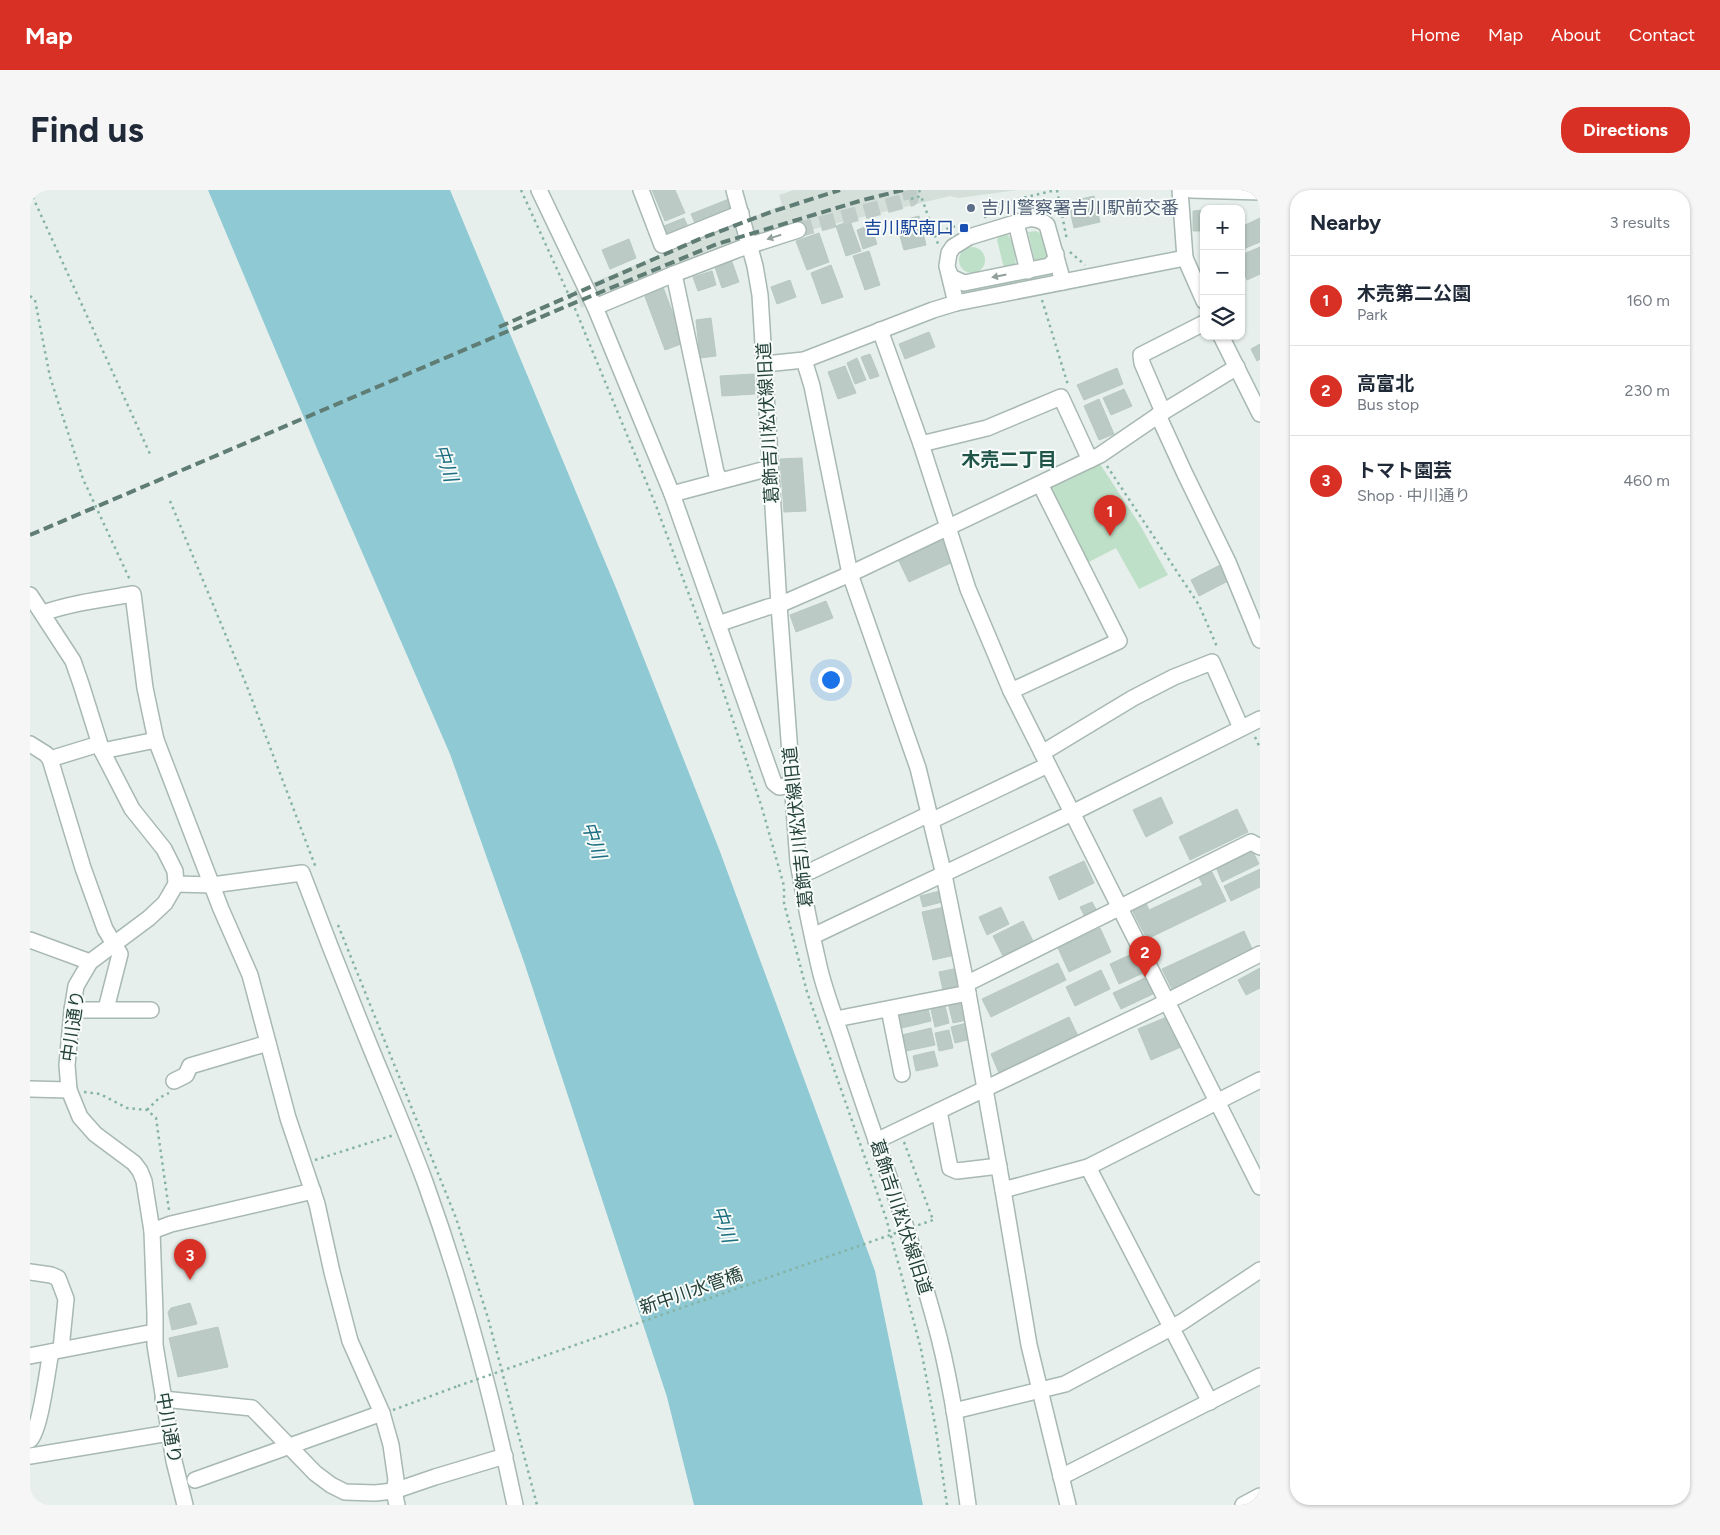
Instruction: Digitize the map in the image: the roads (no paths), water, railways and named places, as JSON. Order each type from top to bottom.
[{"type":"street","points":[[540,190],[594,307],[672,494],[774,783],[779,787],[792,785]]},
{"type":"street","points":[[641,190],[662,245],[741,213]]},
{"type":"street","name":"葛飾吉川松伏線旧道","points":[[734,190],[750,245],[760,295],[778,605],[792,785],[804,900],[819,967],[876,1142],[903,1216],[933,1315],[954,1411],[968,1505]]},
{"type":"street","points":[[1180,190],[1185,258],[1201,295]]},
{"type":"street","points":[[1191,190],[1260,192]]},
{"type":"street","points":[[956,303],[947,260],[949,253],[958,242],[969,237],[1035,218],[1042,220],[1047,226],[1062,253],[1063,282]]},
{"type":"street","points":[[1016,223],[1028,270]]},
{"type":"street","points":[[594,307],[750,245],[798,230]]},
{"type":"street","points":[[948,272],[951,277],[964,282],[1053,264],[1062,253]]},
{"type":"street","points":[[765,364],[804,360],[933,310],[956,303],[1185,258]]},
{"type":"street","points":[[674,274],[716,472],[720,481]]},
{"type":"street","points":[[1200,325],[1141,355],[1142,363],[1184,474],[1228,562],[1260,640]]},
{"type":"street","points":[[880,330],[921,444],[968,589],[1011,691],[1260,1187]]},
{"type":"street","points":[[1223,340],[1260,414]]},
{"type":"street","points":[[804,360],[812,386],[850,574],[918,768],[944,875],[967,988],[1029,1345],[1068,1505]]},
{"type":"street","points":[[718,624],[778,605],[850,574],[1095,457],[1237,367]]},
{"type":"street","points":[[921,444],[987,428],[1061,397],[1095,457]]},
{"type":"street","points":[[672,494],[770,468]]},
{"type":"street","points":[[1011,691],[1119,641],[1040,484]]},
{"type":"street","points":[[43,613],[92,600],[133,594],[145,688],[156,740],[212,885],[250,975],[288,1118],[313,1192],[350,1341],[386,1412],[396,1480],[396,1498]]},
{"type":"street","points":[[30,595],[73,661],[100,748],[132,809],[168,854],[175,871],[176,884],[212,885],[302,873],[424,1180],[478,1347],[516,1505]]},
{"type":"street","points":[[800,872],[811,870],[923,818],[937,818],[1045,759],[1133,698],[1174,676],[1212,662],[1250,724],[1072,813],[813,936]]},
{"type":"street","points":[[50,759],[100,748],[156,740]]},
{"type":"street","points":[[30,744],[46,754],[50,759],[84,868],[106,929],[120,954],[106,1010]]},
{"type":"street","points":[[836,1019],[889,1009],[967,988],[1119,908],[1251,842],[1260,847]]},
{"type":"street","name":"中川通り","points":[[176,884],[165,903],[149,918],[90,962],[76,986],[67,1065],[69,1090],[77,1111],[95,1134],[134,1163],[144,1181],[152,1232],[154,1332],[157,1365],[169,1433],[185,1505]]},
{"type":"street","points":[[30,940],[90,962]]},
{"type":"street","points":[[876,1142],[1166,1002],[1260,954]]},
{"type":"street","points":[[889,1009],[902,1074]]},
{"type":"street","points":[[72,1010],[152,1010]]},
{"type":"street","points":[[174,1081],[186,1075],[190,1066],[268,1043]]},
{"type":"street","points":[[1003,1190],[1088,1167],[1260,1080]]},
{"type":"street","points":[[30,1089],[69,1090]]},
{"type":"street","points":[[939,1111],[950,1168],[957,1171],[999,1166]]},
{"type":"street","points":[[1088,1167],[1210,1402]]},
{"type":"street","points":[[152,1232],[171,1224],[313,1192]]},
{"type":"street","points":[[954,1411],[1065,1384],[1171,1328],[1260,1270]]},
{"type":"street","points":[[30,1272],[58,1278],[66,1299],[56,1350],[34,1436],[30,1440]]},
{"type":"street","points":[[30,1356],[154,1332]]},
{"type":"street","points":[[1061,1477],[1260,1376]]},
{"type":"street","points":[[163,1399],[252,1408],[315,1473],[331,1485],[345,1492],[375,1493],[396,1498],[435,1477],[505,1456]]},
{"type":"street","points":[[195,1480],[386,1412]]},
{"type":"street","points":[[30,1456],[169,1433]]},
{"type":"street","points":[[1243,1505],[1260,1496]]},
{"type":"water","name":"中川","points":[[208,190],[450,190],[616,588],[719,849],[875,1271],[923,1505],[694,1505],[667,1397],[524,962],[450,754],[318,451]]},
{"type":"tunnel","points":[[798,230],[911,199],[909,190]]},
{"type":"railway","points":[[499,327],[702,238],[771,212],[840,190]]},
{"type":"railway","points":[[30,535],[717,244],[863,200],[903,190]]},
{"type":"place","name":"吉川警察署吉川駅前交番","points":[[971,208]]},
{"type":"place","name":"吉川駅南口","points":[[964,228]]},
{"type":"place","name":"木売第二公園","points":[[1110,536]]},
{"type":"place","name":"高富北","points":[[1145,977]]},
{"type":"place","name":"トマト園芸","points":[[190,1280]]},
{"type":"district","name":"木売二丁目","points":[[1009,459]]}]
